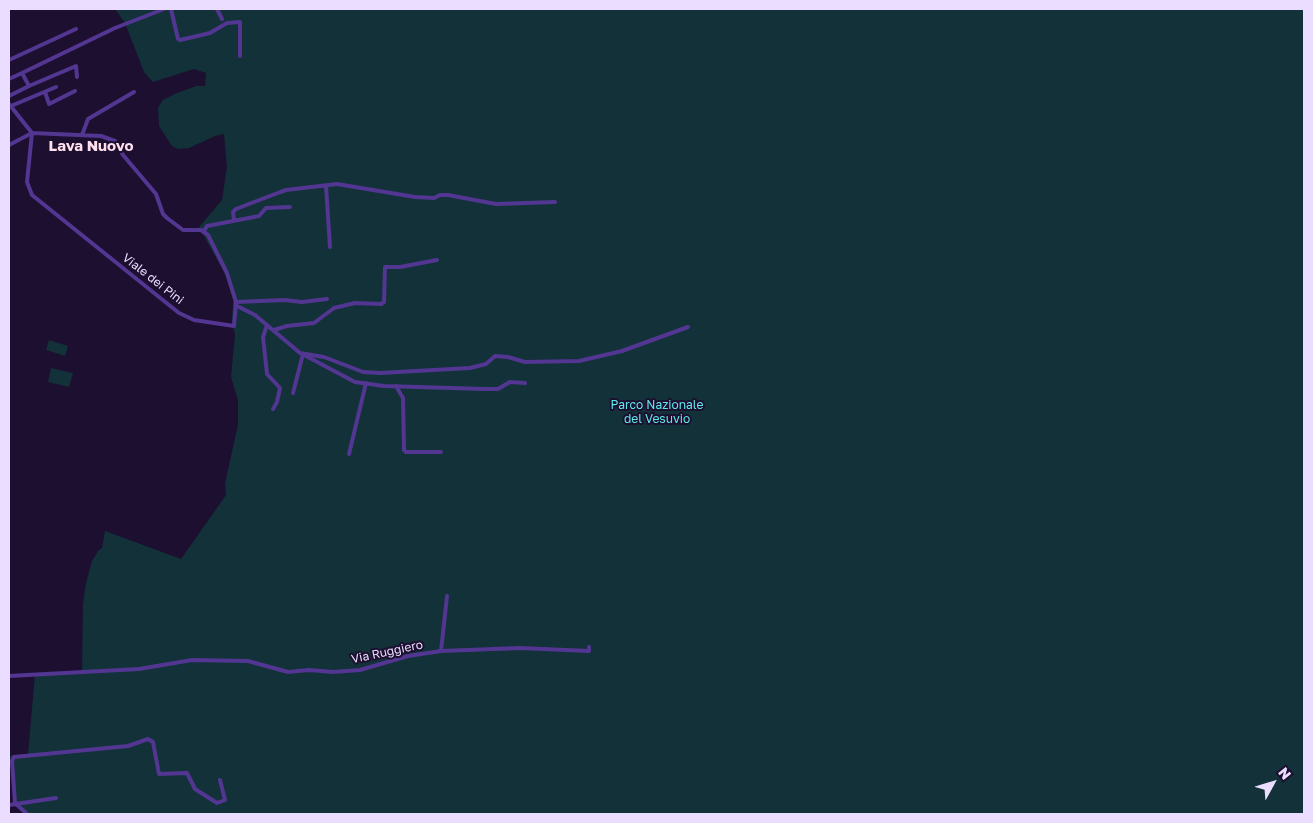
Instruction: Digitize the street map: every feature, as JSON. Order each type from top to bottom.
[{"type":"street","points":[[9,79],[116,28],[164,9]]},
{"type":"street","points":[[171,9],[178,39],[180,40],[210,33],[226,23],[240,22],[240,56]]},
{"type":"street","points":[[217,9],[222,20]]},
{"type":"street","points":[[9,60],[76,29]]},
{"type":"street","points":[[9,96],[76,66],[77,77]]},
{"type":"street","points":[[22,73],[30,86]]},
{"type":"street","points":[[32,133],[10,105],[56,87]]},
{"type":"street","points":[[45,92],[50,104],[75,91]]},
{"type":"street","points":[[82,135],[88,119],[134,92]]},
{"type":"street","points":[[9,145],[32,133],[108,137],[115,141],[123,155],[156,194],[163,214],[186,232],[204,231],[208,235],[227,273],[236,304],[255,315],[303,354],[346,378],[366,383],[396,386],[484,389],[498,388],[514,382],[525,383]]},
{"type":"street","name":"Viale dei Pini","points":[[32,133],[27,182],[32,195],[185,316],[194,320],[234,326],[236,304]]},
{"type":"street","points":[[234,220],[233,211],[245,204],[286,190],[326,186],[356,187],[415,197],[434,198],[440,194],[496,204],[555,202]]},
{"type":"street","points":[[326,186],[330,247]]},
{"type":"street","points":[[204,231],[207,226],[259,216],[266,208],[290,207]]},
{"type":"street","points":[[274,330],[287,326],[314,323],[334,308],[356,303],[381,304],[384,302],[385,267],[400,267],[437,260]]},
{"type":"street","points":[[236,304],[286,300],[302,302],[326,299]]},
{"type":"street","points":[[267,325],[263,337],[267,374],[280,389],[273,410]]},
{"type":"street","points":[[303,354],[324,357],[363,372],[380,373],[470,368],[486,364],[495,356],[508,357],[525,362],[558,363],[579,361],[622,351],[688,327]]},
{"type":"street","points":[[293,393],[303,354]]},
{"type":"street","points":[[349,454],[366,383]]},
{"type":"street","points":[[396,386],[402,398],[404,450],[406,452],[441,452]]},
{"type":"street","points":[[441,651],[447,596]]},
{"type":"street","name":"Via Ruggiero","points":[[9,676],[138,668],[192,660],[248,662],[288,672],[309,670],[338,672],[360,670],[408,656],[441,651],[520,648],[589,651],[589,647]]},
{"type":"street","points":[[27,814],[15,803],[12,762],[14,757],[128,746],[148,739],[153,742],[159,774],[187,773],[195,789],[217,803],[225,800],[220,780]]},
{"type":"street","points":[[9,805],[56,798]]},
{"type":"green space","name":"Parco Nazionale del Vesuvio","points":[[115,9],[1304,9],[1304,814],[25,814],[15,805],[10,756],[28,754],[35,674],[82,671],[83,604],[86,583],[92,561],[102,548],[105,531],[181,559],[226,495],[225,484],[238,424],[238,400],[231,377],[235,334],[232,323],[233,299],[224,272],[199,227],[222,200],[227,167],[224,134],[189,148],[178,149],[172,146],[159,126],[158,108],[163,100],[196,86],[205,86],[206,73],[194,69],[153,82],[144,72],[125,23]]},
{"type":"green space","points":[[49,340],[68,346],[65,356],[46,350]]},
{"type":"green space","points":[[51,368],[73,373],[69,387],[48,382]]},
{"type":"district","name":"Lava Nuovo","points":[[91,146]]}]
